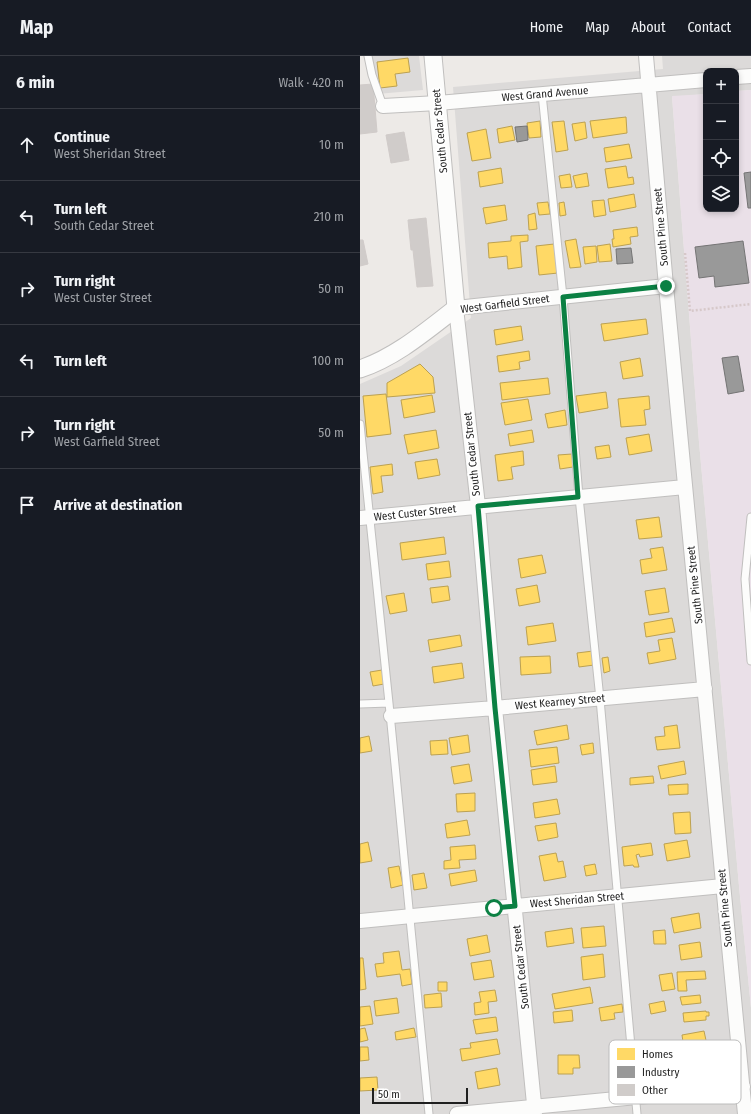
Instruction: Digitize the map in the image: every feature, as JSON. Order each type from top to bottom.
[{"type":"street","name":"South Cedar Street","points":[[433,56],[456,308],[478,506],[495,708],[535,1110]]},
{"type":"street","name":"South Pine Street","points":[[646,56],[666,286],[738,1040]]},
{"type":"street","points":[[739,77],[751,76]]},
{"type":"street","name":"West Grand Avenue","points":[[383,106],[438,104],[703,80]]},
{"type":"street","name":"West Garfield Street","points":[[360,369],[396,352],[456,308],[666,286]]},
{"type":"street","name":"West Custer Street","points":[[365,518],[685,487]]},
{"type":"street","name":"West Kearney Street","points":[[390,710],[495,708],[705,689]]},
{"type":"street","name":"West Sheridan Street","points":[[360,921],[723,886]]},
{"type":"street","name":"South Pine Street","points":[[741,1067],[745,1114]]},
{"type":"street","points":[[457,1114],[535,1110],[609,1100]]},
{"type":"lane","points":[[368,56],[372,74],[383,106]]},
{"type":"lane","points":[[542,94],[563,297],[578,497],[600,699],[630,1040]]},
{"type":"lane","points":[[360,424],[365,518],[390,710],[409,916],[430,1114]]},
{"type":"lane","points":[[751,517],[745,579],[751,661]]},
{"type":"lane","points":[[360,704],[390,710]]},
{"type":"lane","points":[[636,1104],[637,1114]]},
{"type":"path","points":[[685,253],[690,311],[751,304]]},
{"type":"shaded area","points":[[370,56],[419,56],[423,90],[377,94]]},
{"type":"shaded area","points":[[662,56],[751,56],[751,90],[739,91],[739,68],[703,68],[703,94],[672,97],[699,442],[751,1008],[751,1114],[360,1114],[360,384],[401,366],[471,318],[453,87],[663,69]]},
{"type":"shaded area","points":[[751,90],[751,1008],[699,442],[672,96],[703,94],[703,212],[739,212],[739,91]]},
{"type":"building: Homes","points":[[408,58],[410,72],[395,74],[397,86],[380,88],[377,62]]},
{"type":"building: Homes","points":[[626,117],[627,133],[593,138],[590,121]]},
{"type":"building: Homes","points":[[540,121],[541,137],[529,138],[527,123]]},
{"type":"building: Homes","points":[[564,121],[568,150],[556,152],[552,122]]},
{"type":"building: Homes","points":[[585,122],[587,138],[575,141],[572,124]]},
{"type":"building: Homes","points":[[512,126],[515,140],[499,143],[497,129]]},
{"type":"building: Homes","points":[[486,129],[491,158],[472,161],[467,133]]},
{"type":"building: Homes","points":[[629,144],[632,158],[606,162],[604,148]]},
{"type":"building: Homes","points":[[626,166],[628,178],[633,177],[634,184],[608,188],[605,169]]},
{"type":"building: Homes","points":[[501,168],[503,183],[480,187],[478,172]]},
{"type":"building: Homes","points":[[587,173],[589,186],[576,188],[573,176]]},
{"type":"building: Homes","points":[[570,174],[572,187],[561,188],[559,176]]},
{"type":"building: Homes","points":[[634,194],[636,207],[610,212],[608,199]]},
{"type":"building: Homes","points":[[604,200],[606,215],[594,217],[592,201]]},
{"type":"building: Homes","points":[[548,202],[550,214],[539,215],[537,203]]},
{"type":"building: Homes","points":[[564,202],[566,215],[560,216],[559,203]]},
{"type":"building: Homes","points":[[505,205],[507,220],[486,224],[483,208]]},
{"type":"building: Homes","points":[[535,213],[537,229],[529,230],[528,215]]},
{"type":"building: Homes","points":[[637,227],[638,236],[630,237],[631,244],[613,247],[613,230]]},
{"type":"building: Homes","points":[[528,235],[528,241],[520,242],[522,267],[508,269],[507,256],[489,258],[488,243],[511,241],[511,236]]},
{"type":"building: Homes","points":[[576,239],[581,267],[570,268],[565,241]]},
{"type":"building: Homes","points":[[554,244],[558,273],[539,275],[536,246]]},
{"type":"building: Homes","points":[[610,244],[612,261],[599,262],[597,246]]},
{"type":"building: Homes","points":[[596,246],[597,262],[585,264],[583,247]]},
{"type":"building: Homes","points":[[646,319],[648,334],[604,341],[601,324]]},
{"type":"building: Homes","points":[[521,326],[523,340],[496,345],[494,330]]},
{"type":"building: Homes","points":[[529,351],[530,360],[519,362],[520,369],[499,372],[497,356]]},
{"type":"building: Homes","points":[[640,358],[643,376],[623,379],[620,362]]},
{"type":"building: Homes","points":[[420,364],[433,377],[435,393],[387,397],[387,383]]},
{"type":"building: Homes","points":[[548,378],[550,394],[502,400],[500,383]]},
{"type":"building: Homes","points":[[606,392],[608,408],[579,413],[576,396]]},
{"type":"building: Homes","points":[[386,394],[391,434],[367,437],[363,396]]},
{"type":"building: Homes","points":[[432,395],[435,412],[404,418],[401,400]]},
{"type":"building: Homes","points":[[649,396],[650,409],[644,410],[646,425],[621,427],[618,399]]},
{"type":"building: Homes","points":[[528,399],[532,420],[505,425],[501,403]]},
{"type":"building: Homes","points":[[565,410],[567,425],[548,428],[545,414]]},
{"type":"building: Homes","points":[[436,430],[439,448],[408,454],[404,435]]},
{"type":"building: Homes","points":[[532,430],[534,442],[510,446],[508,434]]},
{"type":"building: Homes","points":[[649,434],[652,451],[629,455],[626,438]]},
{"type":"building: Homes","points":[[609,445],[611,457],[597,459],[595,447]]},
{"type":"building: Homes","points":[[523,451],[524,465],[511,467],[513,479],[498,481],[495,455]]},
{"type":"building: Homes","points":[[572,454],[573,467],[560,469],[558,455]]},
{"type":"building: Homes","points":[[437,459],[440,475],[418,479],[415,462]]},
{"type":"building: Homes","points":[[392,464],[393,475],[381,476],[383,492],[373,494],[370,467]]},
{"type":"building: Homes","points":[[659,517],[662,537],[639,539],[636,520]]},
{"type":"building: Homes","points":[[444,537],[446,554],[402,560],[400,543]]},
{"type":"building: Homes","points":[[663,547],[667,570],[642,574],[640,560],[652,558],[650,549]]},
{"type":"building: Homes","points":[[542,555],[546,573],[521,578],[518,559]]},
{"type":"building: Homes","points":[[449,561],[451,577],[428,580],[426,564]]},
{"type":"building: Homes","points":[[537,585],[540,602],[519,606],[516,589]]},
{"type":"building: Homes","points":[[448,586],[450,600],[432,603],[430,588]]},
{"type":"building: Homes","points":[[665,588],[669,612],[649,615],[645,591]]},
{"type":"building: Homes","points":[[404,593],[407,611],[390,614],[386,596]]},
{"type":"building: Homes","points":[[672,618],[675,632],[646,637],[644,623]]},
{"type":"building: Homes","points":[[553,623],[556,641],[528,645],[526,627]]},
{"type":"building: Homes","points":[[460,635],[462,646],[430,652],[428,640]]},
{"type":"building: Homes","points":[[672,638],[676,659],[649,664],[647,653],[660,651],[658,640]]},
{"type":"building: Homes","points":[[593,651],[594,665],[579,667],[577,653]]},
{"type":"building: Homes","points":[[550,656],[551,673],[521,675],[520,657]]},
{"type":"building: Homes","points":[[608,657],[610,671],[604,673],[602,658]]},
{"type":"building: Homes","points":[[462,663],[464,678],[434,683],[432,667]]},
{"type":"building: Homes","points":[[382,670],[384,684],[373,686],[370,672]]},
{"type":"building: Homes","points":[[567,725],[569,739],[537,745],[534,731]]},
{"type":"building: Homes","points":[[677,725],[680,748],[657,750],[655,737],[665,736],[664,727]]},
{"type":"building: Homes","points":[[468,735],[470,752],[452,755],[449,738]]},
{"type":"building: Homes","points":[[369,736],[372,751],[360,753],[360,738]]},
{"type":"building: Homes","points":[[447,740],[448,754],[431,755],[430,741]]},
{"type":"building: Homes","points":[[593,743],[594,753],[582,755],[580,745]]},
{"type":"building: Homes","points":[[557,747],[559,763],[531,767],[529,750]]},
{"type":"building: Homes","points":[[684,761],[686,774],[661,779],[658,766]]},
{"type":"building: Homes","points":[[469,764],[472,781],[454,784],[451,767]]},
{"type":"building: Homes","points":[[555,766],[557,782],[533,785],[531,770]]},
{"type":"building: Homes","points":[[653,776],[654,783],[630,785],[630,778]]},
{"type":"building: Homes","points":[[688,784],[688,794],[669,795],[668,785]]},
{"type":"building: Homes","points":[[475,793],[475,811],[457,812],[456,794]]},
{"type":"building: Homes","points":[[557,799],[560,814],[535,818],[533,803]]},
{"type":"building: Homes","points":[[690,812],[691,833],[675,834],[673,813]]},
{"type":"building: Homes","points":[[467,820],[470,835],[447,838],[445,824]]},
{"type":"building: Homes","points":[[556,823],[558,837],[538,841],[535,826]]},
{"type":"building: Homes","points":[[687,840],[690,857],[667,861],[664,844]]},
{"type":"building: Homes","points":[[368,842],[372,861],[360,863],[360,844]]},
{"type":"building: Homes","points":[[651,843],[653,855],[640,857],[639,854],[636,855],[639,867],[634,867],[633,865],[624,866],[622,847]]},
{"type":"building: Homes","points":[[475,845],[476,859],[459,860],[460,868],[444,869],[444,861],[451,860],[450,847]]},
{"type":"building: Homes","points":[[556,853],[558,862],[563,861],[566,877],[544,881],[539,856]]},
{"type":"building: Homes","points":[[595,864],[597,874],[586,876],[584,866]]},
{"type":"building: Homes","points":[[399,866],[403,885],[391,888],[388,868]]},
{"type":"building: Homes","points":[[475,870],[477,881],[451,886],[449,874]]},
{"type":"building: Homes","points":[[424,873],[427,888],[414,890],[412,875]]},
{"type":"building: Homes","points":[[699,913],[701,928],[674,933],[671,918]]},
{"type":"building: Homes","points":[[604,926],[606,946],[583,948],[581,928]]},
{"type":"building: Homes","points":[[572,928],[574,943],[547,947],[545,932]]},
{"type":"building: Homes","points":[[665,930],[666,944],[654,944],[653,931]]},
{"type":"building: Homes","points":[[487,935],[490,952],[470,956],[467,939]]},
{"type":"building: Homes","points":[[700,942],[702,957],[681,960],[679,945]]},
{"type":"building: Homes","points":[[399,951],[402,970],[410,969],[412,984],[402,986],[400,974],[377,977],[375,964],[384,963],[383,953]]},
{"type":"building: Homes","points":[[603,954],[605,977],[583,980],[581,957]]},
{"type":"building: Homes","points":[[360,958],[363,958],[366,989],[360,990]]},
{"type":"building: Homes","points":[[491,960],[494,977],[474,980],[471,963]]},
{"type":"building: Homes","points":[[705,971],[706,979],[686,980],[687,991],[678,991],[677,972]]},
{"type":"building: Homes","points":[[672,973],[675,989],[662,991],[659,975]]},
{"type":"building: Homes","points":[[438,982],[447,982],[447,991],[438,991]]},
{"type":"building: Homes","points":[[590,987],[593,1003],[555,1009],[552,994]]},
{"type":"building: Homes","points":[[495,990],[497,1001],[488,1002],[489,1013],[475,1015],[474,1003],[481,1002],[479,992]]},
{"type":"building: Homes","points":[[441,993],[442,1007],[425,1008],[424,995]]},
{"type":"building: Homes","points":[[700,995],[701,1003],[682,1005],[680,997]]},
{"type":"building: Homes","points":[[397,998],[399,1013],[376,1016],[374,1001]]},
{"type":"building: Homes","points":[[664,1001],[666,1011],[651,1014],[649,1004]]},
{"type":"building: Homes","points":[[622,1004],[623,1012],[614,1013],[615,1019],[601,1021],[599,1008]]},
{"type":"building: Homes","points":[[370,1006],[373,1024],[360,1026],[360,1007]]},
{"type":"building: Homes","points":[[572,1010],[573,1021],[554,1023],[553,1012]]},
{"type":"building: Homes","points":[[709,1012],[709,1016],[706,1016],[706,1020],[684,1022],[683,1013]]},
{"type":"building: Homes","points":[[496,1017],[498,1031],[476,1034],[473,1020]]},
{"type":"building: Homes","points":[[365,1028],[368,1040],[360,1042],[360,1029]]},
{"type":"building: Homes","points":[[414,1028],[416,1037],[396,1040],[395,1032]]},
{"type":"building: Homes","points":[[704,1031],[706,1040],[683,1040],[682,1035]]},
{"type":"building: Homes","points":[[497,1039],[500,1054],[462,1061],[460,1049],[471,1048],[470,1043]]},
{"type":"building: Homes","points":[[360,1047],[368,1047],[369,1060],[360,1061]]},
{"type":"building: Homes","points":[[558,1055],[579,1055],[580,1068],[573,1068],[573,1074],[558,1074]]},
{"type":"building: Homes","points":[[497,1068],[500,1085],[478,1089],[475,1072]]},
{"type":"building: Homes","points":[[377,1077],[378,1090],[360,1091],[360,1078]]},
{"type":"building: Industry","points":[[527,126],[528,140],[517,142],[515,127]]},
{"type":"building: Industry","points":[[751,172],[751,208],[748,208],[744,173]]},
{"type":"building: Industry","points":[[743,241],[749,283],[715,287],[714,276],[699,278],[695,247]]},
{"type":"building: Industry","points":[[631,248],[633,263],[617,264],[616,249]]},
{"type":"building: Industry","points":[[738,356],[744,391],[728,394],[722,358]]},
{"type":"building: Other","points":[[373,84],[377,132],[360,134],[360,85]]},
{"type":"building: Other","points":[[404,132],[409,160],[391,163],[386,135]]},
{"type":"building: Other","points":[[426,218],[433,286],[417,287],[408,220]]},
{"type":"building: Other","points":[[360,240],[363,240],[368,264],[360,266]]},
{"type":"route","points":[[494,908],[515,906],[495,708],[478,506],[578,497],[563,297],[666,286]]}]
